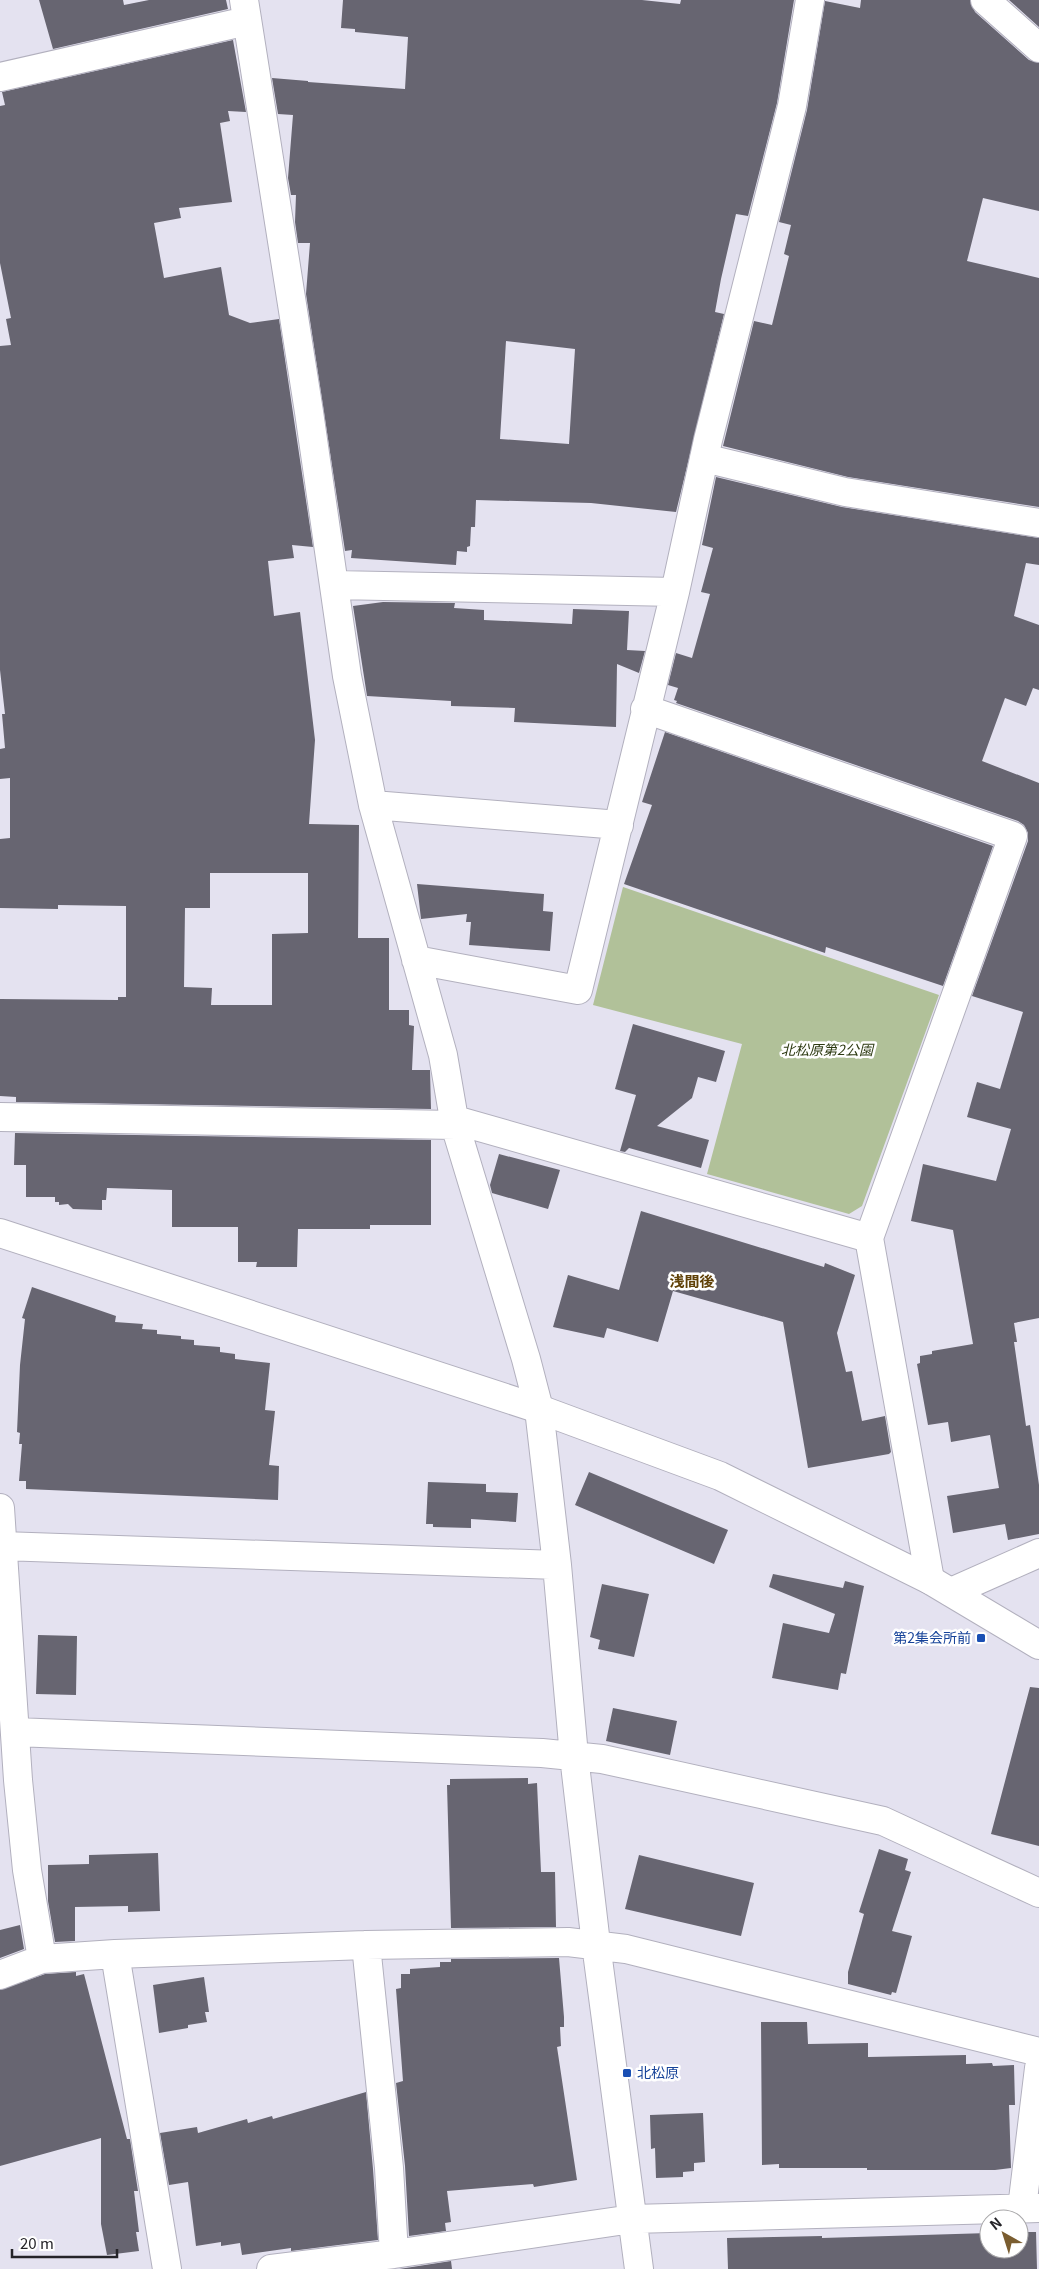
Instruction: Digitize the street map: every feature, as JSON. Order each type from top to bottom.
[{"type":"street","points":[[416,960],[578,990],[675,592],[704,458],[792,106],[810,0]]},
{"type":"street","points":[[985,0],[1039,48]]},
{"type":"street","points":[[0,77],[246,11],[347,676],[373,805],[443,1055],[455,1123],[526,1359],[539,1409],[557,1565],[574,1756],[596,1944],[639,2269]]},
{"type":"street","points":[[704,458],[845,492],[1039,523]]},
{"type":"street","points":[[334,585],[675,592]]},
{"type":"street","points":[[645,709],[1013,836],[869,1238],[940,1586]]},
{"type":"street","points":[[373,805],[619,825]]},
{"type":"street","points":[[0,1117],[148,1121],[455,1123],[869,1238]]},
{"type":"street","points":[[0,1233],[539,1409],[720,1476],[940,1586],[1039,1645]]},
{"type":"street","points":[[0,1508],[15,1732],[27,1870],[42,1959]]},
{"type":"street","points":[[2,1546],[557,1565]]},
{"type":"street","points":[[940,1586],[1039,1553]]},
{"type":"street","points":[[15,1732],[532,1752],[602,1760],[883,1821],[1039,1893]]},
{"type":"street","points":[[0,1975],[42,1959],[115,1954],[366,1945],[568,1942],[596,1944],[626,1949],[1039,2052]]},
{"type":"street","points":[[366,1945],[389,2168],[394,2254]]},
{"type":"street","points":[[115,1954],[167,2269]]},
{"type":"street","points":[[271,2269],[394,2254],[632,2219],[1031,2208],[1039,2068]]},
{"type":"green space","name":"北松原第2公園","points":[[623,887],[939,995],[862,1206],[849,1214],[707,1174],[742,1044],[593,1005]]},
{"type":"building","points":[[39,0],[123,0],[124,5],[149,0],[226,0],[228,9],[53,49]]},
{"type":"building","points":[[343,0],[642,0],[680,4],[681,0],[794,0],[777,103],[748,216],[736,214],[721,279],[715,312],[724,314],[676,512],[591,503],[476,500],[475,527],[471,527],[470,546],[467,547],[467,552],[457,551],[456,565],[351,558],[352,550],[345,551],[306,294],[310,243],[298,243],[295,222],[296,195],[291,195],[288,178],[293,115],[278,114],[272,78],[405,89],[408,37],[355,32],[355,29],[341,28]],"holes":[[[506,341],[575,349],[569,444],[500,439]]]},
{"type":"building","points":[[861,0],[970,0],[975,12],[1029,60],[1039,63],[1039,211],[983,198],[967,261],[1039,278],[1039,507],[848,477],[723,446],[754,321],[772,325],[789,256],[784,254],[791,225],[779,222],[807,110],[825,1],[860,8]]},
{"type":"building","points":[[1009,0],[1039,0],[1039,27]]},
{"type":"building","points":[[233,40],[246,112],[228,111],[230,121],[220,123],[232,202],[179,208],[181,218],[154,223],[164,278],[221,267],[229,315],[250,323],[279,319],[313,547],[292,545],[294,558],[268,561],[274,616],[300,612],[315,740],[309,824],[359,825],[358,938],[389,938],[389,1010],[409,1010],[409,1025],[414,1026],[412,1070],[430,1070],[431,1109],[16,1102],[16,1097],[0,1096],[0,999],[118,1000],[118,997],[126,997],[126,906],[58,905],[58,909],[0,908],[0,839],[10,838],[10,778],[0,779],[0,749],[5,748],[2,714],[5,714],[0,670],[0,346],[11,345],[6,319],[11,318],[0,263],[0,106],[5,105],[2,92]],"holes":[[[210,873],[308,873],[308,933],[272,934],[272,1005],[211,1005],[212,988],[184,987],[185,908],[210,908]]]},
{"type":"building","points":[[716,477],[842,507],[1039,538],[1039,565],[1026,563],[1014,616],[1039,625],[1039,690],[1033,688],[1026,706],[1005,698],[982,761],[1039,783],[1039,1318],[1014,1323],[1017,1342],[1014,1342],[1026,1426],[1030,1425],[1039,1485],[1039,1534],[1008,1540],[1005,1524],[953,1533],[947,1496],[999,1488],[990,1435],[951,1442],[948,1422],[928,1425],[917,1364],[920,1363],[920,1356],[932,1354],[932,1351],[973,1344],[953,1230],[911,1221],[923,1164],[996,1181],[1011,1129],[967,1117],[977,1082],[1000,1089],[1023,1012],[972,996],[1028,841],[1028,833],[1024,825],[1018,821],[676,703],[677,701],[674,700],[678,688],[668,685],[676,653],[692,658],[710,594],[701,592],[713,548],[702,545]]},
{"type":"building","points":[[383,602],[455,603],[454,608],[484,610],[484,620],[572,624],[573,609],[629,611],[627,650],[645,651],[639,673],[617,664],[616,727],[514,722],[515,708],[451,706],[451,701],[367,696],[353,606]]},
{"type":"building","points":[[665,732],[993,846],[943,986],[826,947],[825,953],[624,884],[652,805],[642,802]]},
{"type":"building","points":[[417,884],[544,894],[543,911],[553,912],[550,951],[469,945],[471,922],[466,922],[467,914],[421,919]]},
{"type":"building","points":[[633,1024],[725,1051],[716,1082],[698,1077],[692,1098],[657,1126],[709,1140],[701,1168],[629,1148],[625,1152],[620,1151],[636,1095],[615,1089]]},
{"type":"building","points":[[15,1133],[431,1140],[431,1225],[370,1225],[370,1229],[298,1229],[297,1267],[256,1267],[257,1262],[238,1262],[238,1227],[172,1227],[172,1190],[107,1188],[106,1200],[102,1200],[102,1210],[73,1209],[68,1204],[59,1205],[59,1202],[55,1202],[55,1197],[26,1197],[26,1165],[14,1165]]},
{"type":"building","points":[[499,1154],[560,1170],[548,1209],[492,1193],[490,1185]]},
{"type":"building","points":[[641,1211],[824,1267],[825,1263],[855,1275],[837,1333],[846,1372],[852,1371],[862,1421],[885,1416],[891,1452],[889,1454],[808,1468],[783,1322],[673,1291],[658,1342],[607,1328],[604,1338],[553,1327],[568,1275],[619,1290]]},
{"type":"building","points":[[32,1287],[116,1316],[115,1322],[143,1324],[142,1329],[157,1330],[157,1334],[181,1336],[181,1339],[194,1340],[194,1345],[220,1347],[220,1352],[235,1354],[235,1359],[270,1363],[265,1410],[275,1411],[269,1465],[279,1466],[278,1500],[26,1489],[26,1481],[19,1481],[22,1444],[19,1444],[20,1433],[17,1432],[20,1365],[25,1319],[22,1318]]},
{"type":"building","points":[[589,1472],[728,1530],[714,1564],[575,1505]]},
{"type":"building","points":[[428,1482],[486,1484],[486,1492],[518,1493],[516,1522],[471,1519],[471,1528],[433,1527],[433,1524],[426,1524]]},
{"type":"building","points":[[773,1574],[843,1588],[845,1581],[864,1586],[846,1674],[841,1673],[838,1690],[772,1678],[783,1623],[829,1633],[835,1614],[769,1587]]},
{"type":"building","points":[[602,1584],[649,1594],[634,1657],[598,1649],[600,1640],[590,1637]]},
{"type":"building","points":[[38,1635],[77,1636],[76,1695],[36,1694]]},
{"type":"building","points":[[1030,1687],[1039,1688],[1039,1846],[991,1834]]},
{"type":"building","points":[[613,1708],[677,1721],[670,1755],[606,1741]]},
{"type":"building","points":[[528,1778],[528,1784],[537,1783],[541,1872],[555,1872],[556,1927],[451,1928],[447,1785],[450,1785],[450,1779]]},
{"type":"building","points":[[879,1849],[908,1859],[905,1870],[911,1872],[892,1931],[912,1936],[896,1993],[892,1992],[891,1995],[848,1984],[848,1972],[864,1914],[859,1912]]},
{"type":"building","points":[[158,1853],[160,1911],[128,1912],[128,1906],[75,1907],[75,1941],[55,1942],[48,1901],[48,1865],[89,1864],[89,1855]]},
{"type":"building","points":[[639,1855],[754,1883],[741,1936],[625,1909]]},
{"type":"building","points":[[20,1925],[24,1949],[0,1958],[0,1930]]},
{"type":"building","points":[[559,1958],[564,2027],[560,2027],[561,2046],[557,2047],[577,2180],[534,2187],[533,2184],[447,2191],[451,2222],[445,2223],[446,2231],[409,2236],[405,2166],[396,2083],[403,2081],[396,1989],[401,1988],[401,1974],[410,1974],[410,1969],[440,1967],[440,1962],[451,1962],[451,1959]]},
{"type":"building","points":[[76,1972],[76,1976],[84,1974],[127,2139],[130,2139],[138,2191],[134,2191],[139,2232],[136,2232],[139,2251],[107,2255],[101,2224],[101,2138],[0,2166],[0,1990],[45,1974]]},
{"type":"building","points":[[204,1977],[209,2012],[205,2012],[207,2022],[188,2025],[188,2028],[159,2033],[153,1985]]},
{"type":"building","points":[[761,2022],[807,2022],[808,2044],[868,2043],[868,2057],[966,2055],[966,2064],[992,2063],[993,2066],[1014,2065],[1015,2105],[1009,2105],[1011,2168],[995,2170],[867,2170],[867,2168],[779,2168],[779,2164],[762,2165]]},
{"type":"building","points":[[366,2092],[378,2240],[291,2251],[291,2248],[242,2255],[240,2243],[221,2246],[221,2242],[196,2246],[188,2182],[169,2185],[160,2133],[197,2127],[198,2133],[247,2119],[248,2123],[272,2116],[273,2119]]},
{"type":"building","points":[[703,2113],[705,2162],[694,2163],[694,2171],[683,2172],[683,2177],[656,2178],[655,2148],[651,2149],[650,2115]]},
{"type":"building","points":[[1029,2232],[1036,2232],[1037,2269],[728,2269],[727,2238],[822,2236],[822,2238],[979,2233],[979,2259],[1029,2259]]},
{"type":"building","points":[[451,2261],[452,2269],[399,2269]]},
{"type":"place","name":"第2集会所前","points":[[981,1638]]},
{"type":"place","name":"北松原","points":[[627,2073]]},
{"type":"district","name":"浅間後","points":[[692,1282]]}]
